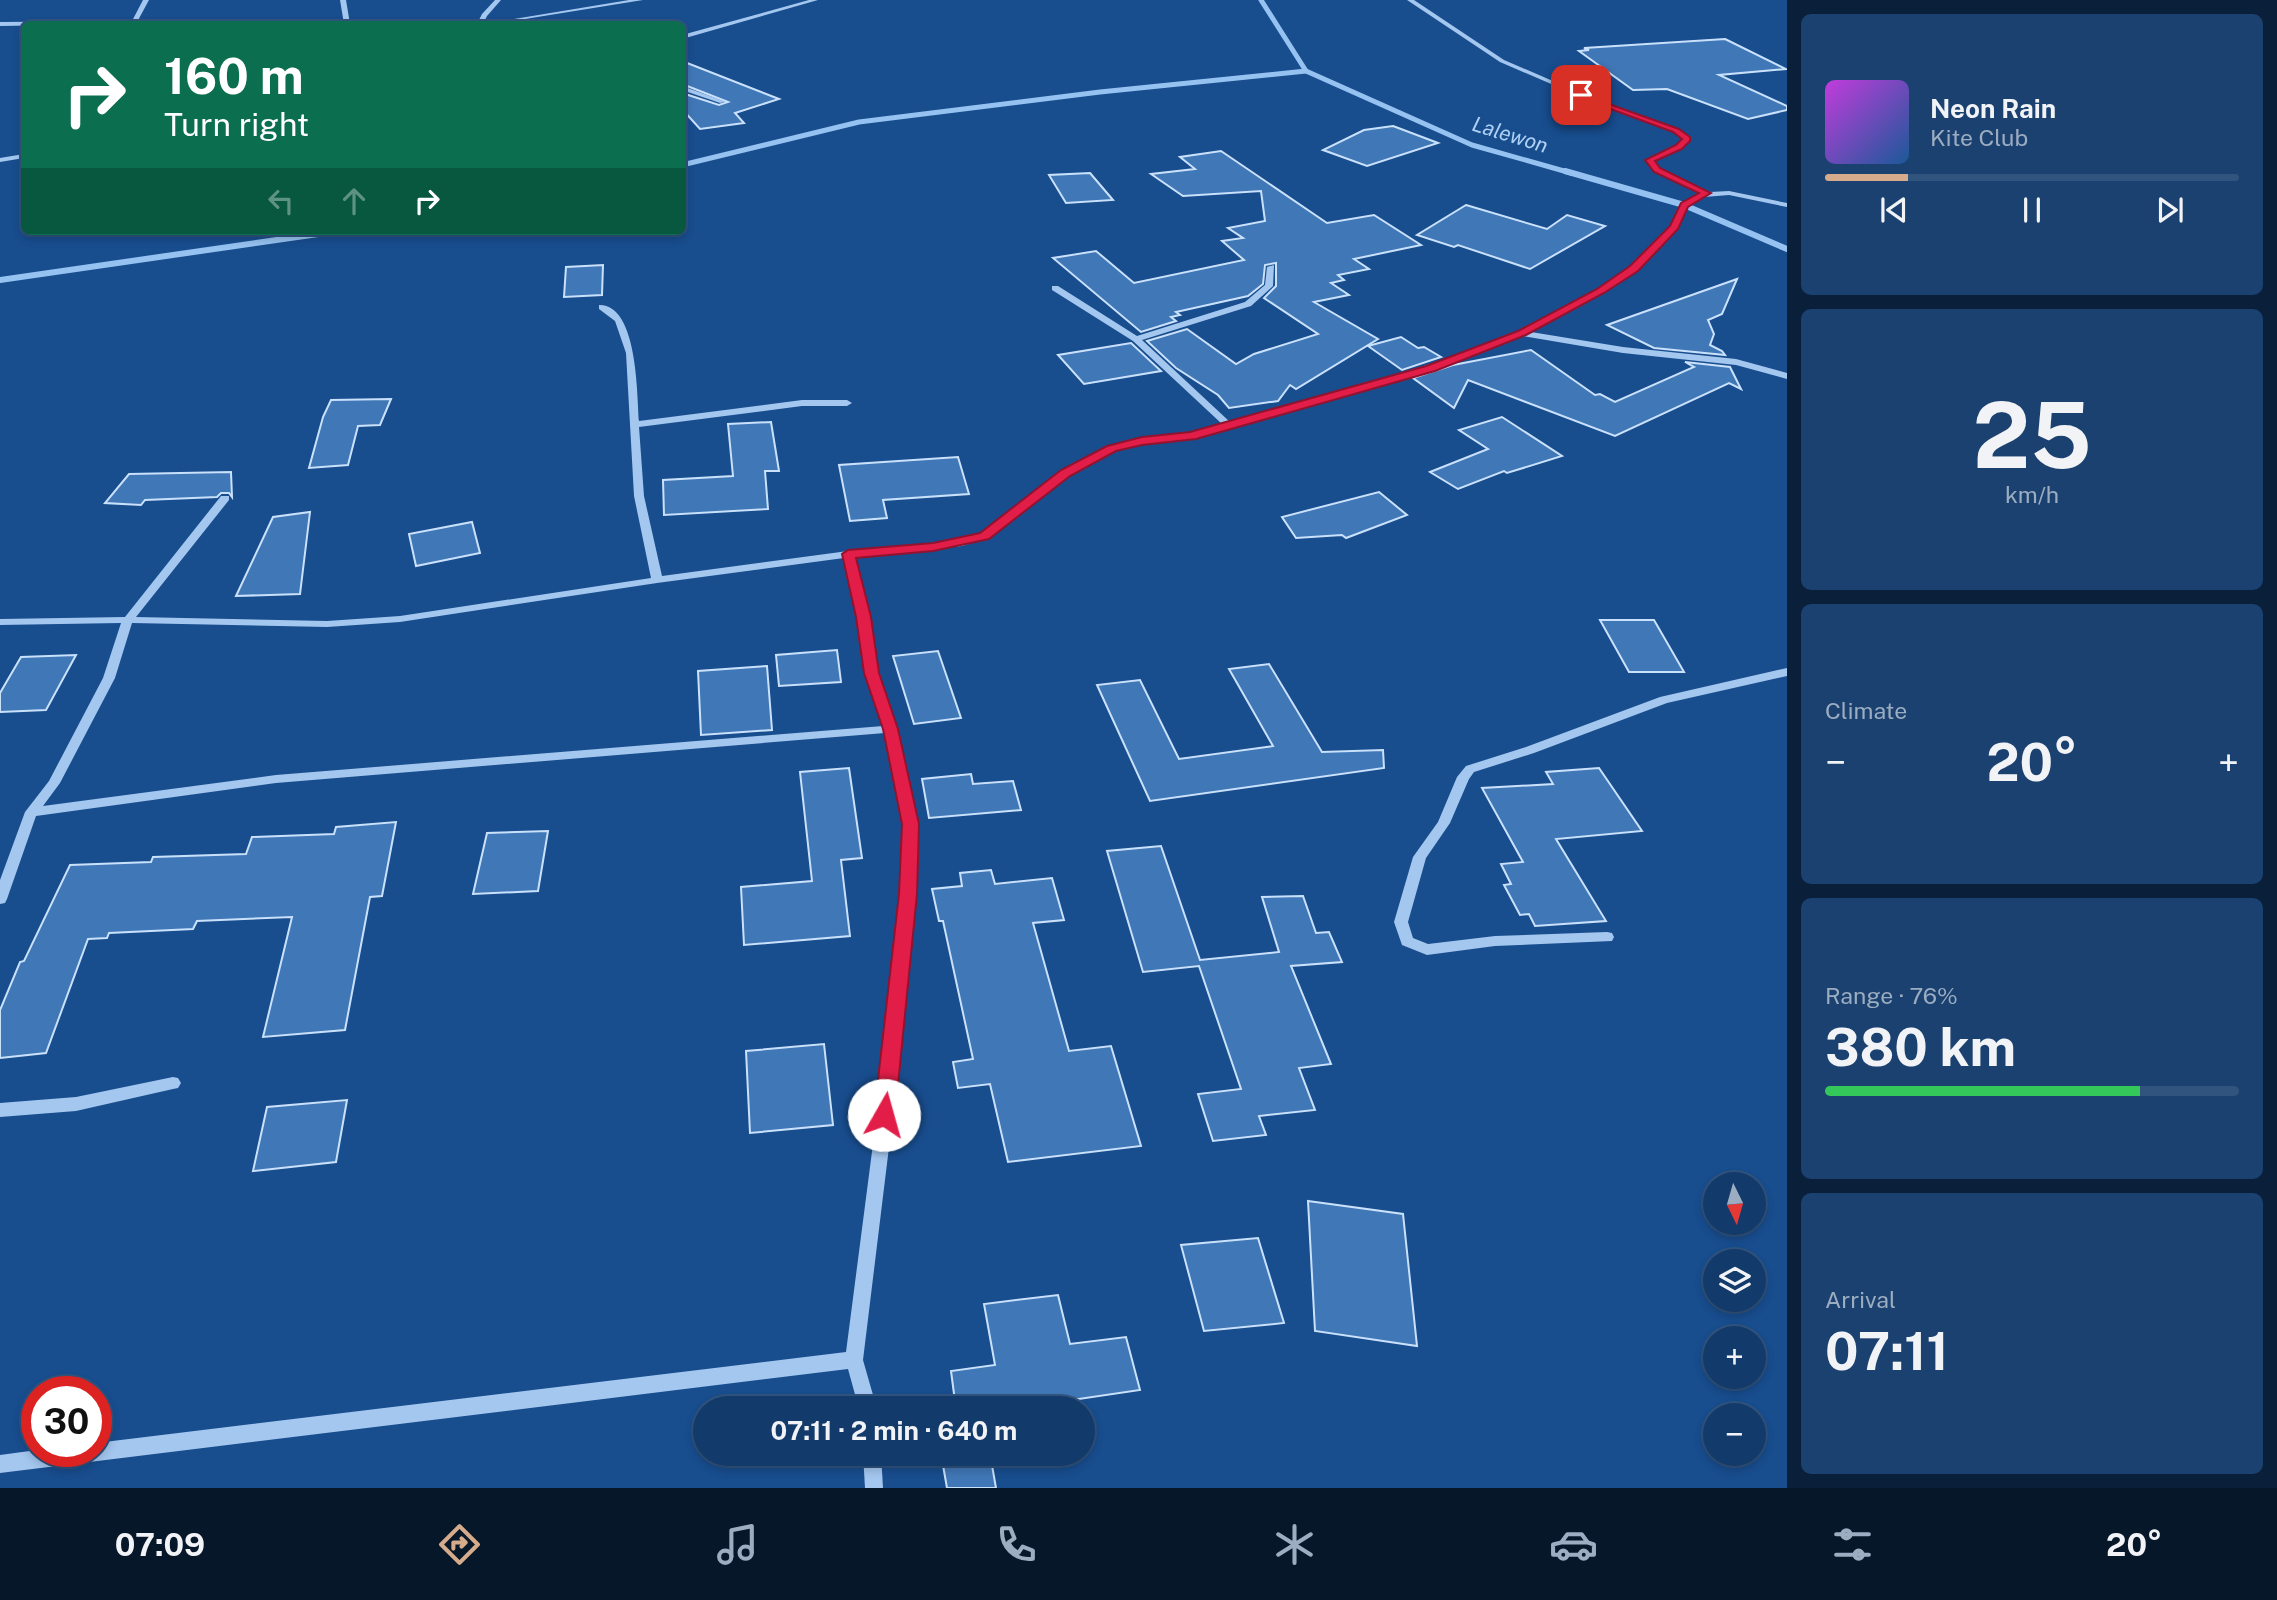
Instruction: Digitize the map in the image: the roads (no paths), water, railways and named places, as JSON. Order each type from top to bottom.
[{"type":"street","points":[[135,21],[146,0]]},
{"type":"street","points":[[343,0],[346,21]]},
{"type":"street","points":[[481,21],[498,0]]},
{"type":"street","points":[[505,21],[640,0]]},
{"type":"street","points":[[686,36],[815,0]]},
{"type":"street","points":[[1410,0],[1502,61],[1581,95],[1676,130],[1687,139],[1679,147],[1650,160],[1657,170],[1707,193],[1729,193],[1787,205]]},
{"type":"street","points":[[0,24],[21,24]]},
{"type":"street","points":[[686,89],[722,102]]},
{"type":"street","points":[[0,160],[21,156]]},
{"type":"street","points":[[0,622],[128,620],[327,624],[400,619],[848,554],[933,547],[984,536],[1065,473],[1112,448],[1142,441],[1191,436],[1430,369],[1522,333],[1601,291],[1634,269],[1674,227],[1684,205],[1707,193]]},
{"type":"street","points":[[1136,339],[1248,304],[1269,286],[1271,267]]},
{"type":"street","points":[[1055,288],[1136,339],[1228,425]]},
{"type":"street","points":[[602,307],[619,320],[630,353],[639,496],[657,580]]},
{"type":"street","points":[[1522,333],[1623,350],[1736,362],[1787,376]]},
{"type":"street","points":[[633,425],[802,403],[847,404]]},
{"type":"street","points":[[0,899],[31,812],[54,783],[109,678],[128,620],[225,498]]},
{"type":"street","points":[[848,554],[863,617],[871,673],[891,729],[910,824],[908,894],[888,1090],[854,1360],[864,1396]]},
{"type":"street","points":[[1607,937],[1495,941],[1427,950],[1407,942],[1401,922],[1420,857],[1444,822],[1463,777],[1469,769],[1530,750],[1664,700],[1787,672]]},
{"type":"street","points":[[31,812],[276,779],[891,729]]},
{"type":"street","points":[[0,1110],[76,1104],[173,1083]]},
{"type":"street","points":[[0,1464],[854,1360]]},
{"type":"street","points":[[873,1466],[874,1488]]},
{"type":"waterway","name":"Lalewon","points":[[1261,0],[1306,71]]},
{"type":"waterway","points":[[686,164],[859,122],[1100,92],[1306,71]]},
{"type":"waterway","name":"Lalewon","points":[[1306,71],[1472,145],[1571,173]]},
{"type":"waterway","name":"Lalewon","points":[[1565,171],[1684,205],[1787,249]]},
{"type":"waterway","points":[[0,280],[311,235]]}]
